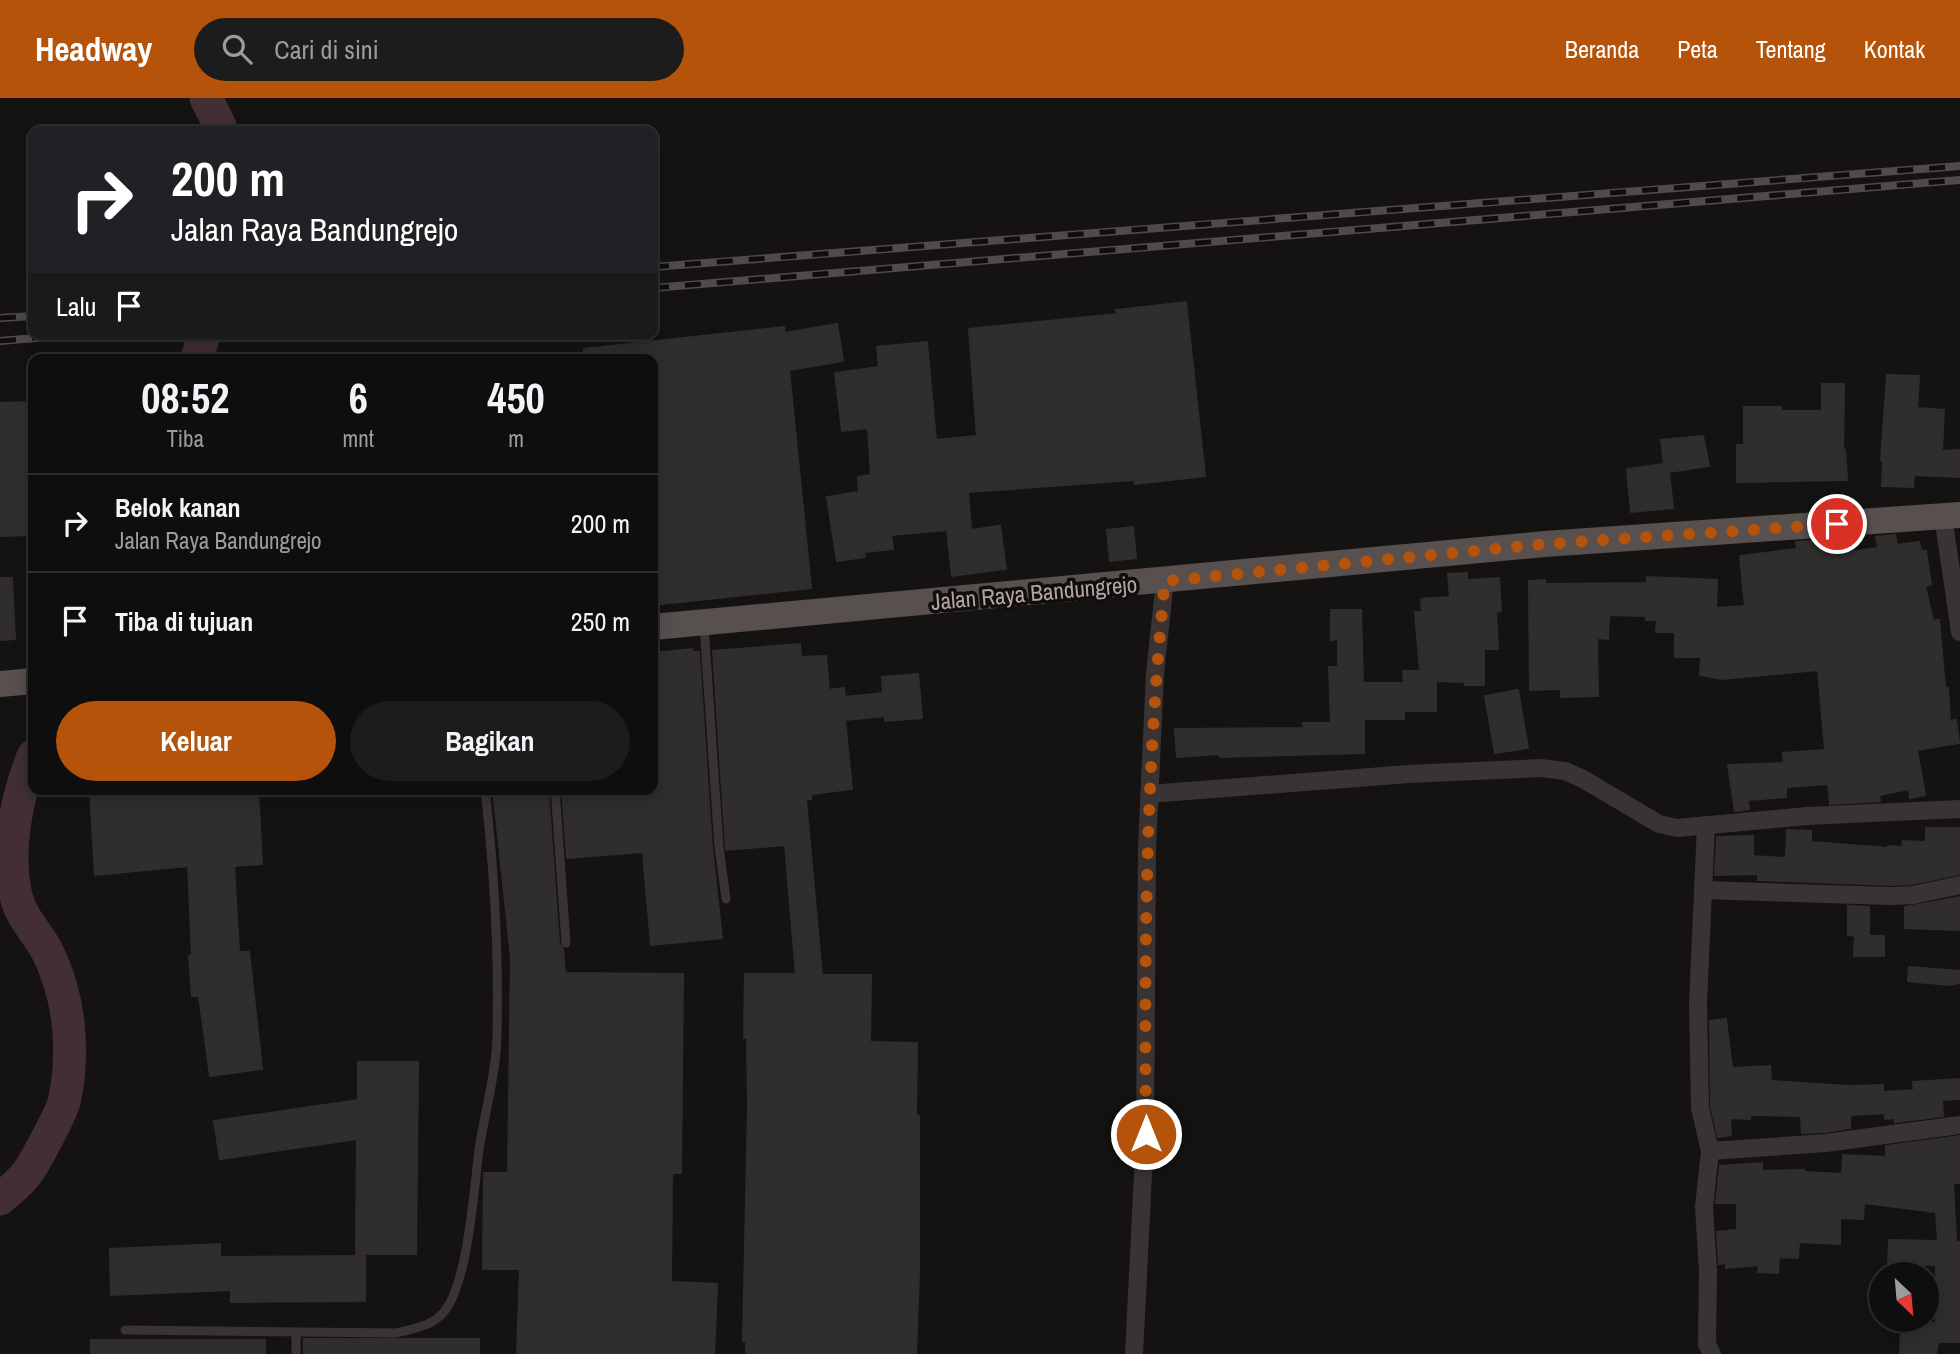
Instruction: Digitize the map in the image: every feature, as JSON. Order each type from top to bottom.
[{"type":"main road","name":"Jalan Raya Bandungrejo","points":[[658,627],[1545,544],[1951,516]]},
{"type":"street","points":[[1951,516],[1960,632]]},
{"type":"street","points":[[1134,1354],[1146,1134],[1146,891],[1149,794],[1155,673],[1165,581]]},
{"type":"street","points":[[1149,794],[1409,774],[1541,768],[1565,771],[1659,824],[1676,828],[1872,812],[1960,809]]},
{"type":"street","points":[[1706,825],[1698,1003],[1700,1108],[1710,1151],[1704,1206],[1708,1270],[1707,1345],[1712,1354]]},
{"type":"street","points":[[1703,890],[1891,896],[1913,895],[1960,885]]},
{"type":"street","points":[[1710,1151],[1826,1143],[1960,1125]]},
{"type":"lane","points":[[704,623],[719,847],[726,899]]},
{"type":"lane","points":[[125,1330],[396,1333],[421,1326],[441,1316],[460,1276],[469,1239],[479,1153],[498,1037],[491,840],[486,795]]},
{"type":"lane","points":[[555,795],[566,943]]},
{"type":"lane","points":[[296,1333],[296,1354]]},
{"type":"building","points":[[1186,302],[1205,476],[1135,484],[1134,480],[968,492],[971,530],[1000,526],[1006,569],[952,576],[947,530],[891,535],[893,549],[864,552],[865,557],[837,561],[827,497],[859,492],[858,477],[871,475],[868,428],[842,431],[835,373],[879,367],[877,347],[927,342],[936,440],[977,436],[969,329],[1117,314],[1116,310]]},
{"type":"building","points":[[837,324],[843,361],[789,370],[811,588],[658,604],[658,354],[584,354],[584,349],[784,327],[785,333]]},
{"type":"building","points":[[1887,375],[1919,376],[1917,408],[1944,410],[1942,451],[1960,450],[1960,477],[1914,475],[1913,487],[1882,486],[1881,460]]},
{"type":"building","points":[[1822,384],[1844,384],[1843,451],[1845,450],[1847,480],[1737,482],[1737,445],[1744,445],[1744,407],[1822,411]]},
{"type":"building","points":[[28,402],[28,535],[0,536],[0,403]]},
{"type":"building","points":[[1703,436],[1709,466],[1669,472],[1673,508],[1631,512],[1627,469],[1664,464],[1661,440]]},
{"type":"building","points":[[1133,527],[1136,558],[1110,561],[1107,530]]},
{"type":"building","points":[[1895,535],[1897,545],[1919,542],[1921,551],[1926,551],[1931,585],[1925,586],[1933,621],[1939,620],[1950,721],[1956,720],[1959,743],[1917,750],[1925,795],[1910,798],[1909,789],[1879,795],[1880,801],[1830,804],[1828,784],[1786,787],[1786,797],[1748,800],[1749,809],[1735,811],[1728,765],[1784,763],[1783,753],[1825,750],[1818,670],[1722,679],[1700,675],[1701,657],[1675,657],[1675,632],[1656,632],[1657,620],[1646,620],[1646,616],[1609,615],[1608,639],[1597,638],[1598,696],[1561,697],[1561,689],[1530,690],[1529,581],[1545,580],[1545,584],[1647,583],[1647,577],[1717,580],[1716,608],[1745,606],[1740,556],[1797,549],[1796,542],[1814,541],[1814,546],[1847,543],[1848,552],[1878,548],[1876,537]]},
{"type":"building","points":[[1467,573],[1467,580],[1499,578],[1501,611],[1496,612],[1498,649],[1484,649],[1484,685],[1436,681],[1436,711],[1404,711],[1404,719],[1364,719],[1364,753],[1177,757],[1175,729],[1304,728],[1303,723],[1331,723],[1329,667],[1338,667],[1338,639],[1331,640],[1331,610],[1361,610],[1363,683],[1404,683],[1403,671],[1420,671],[1415,612],[1422,612],[1421,599],[1450,597],[1448,574]]},
{"type":"building","points":[[0,578],[12,578],[15,639],[0,640]]},
{"type":"building","points":[[800,644],[801,657],[826,656],[829,690],[844,688],[845,697],[883,693],[882,677],[918,674],[922,718],[885,721],[885,716],[845,720],[852,789],[811,794],[811,799],[806,799],[822,975],[871,975],[870,1042],[917,1043],[919,1271],[916,1354],[746,1354],[746,1341],[743,1341],[748,1107],[747,1038],[744,1038],[745,974],[796,974],[785,845],[726,850],[713,651]]},
{"type":"building","points":[[692,649],[692,652],[699,652],[712,848],[722,938],[651,945],[643,852],[567,858],[562,795],[658,795],[658,652]]},
{"type":"building","points":[[1518,690],[1528,748],[1495,753],[1485,696]]},
{"type":"building","points":[[90,795],[258,795],[262,864],[234,866],[239,952],[249,952],[262,1069],[210,1076],[199,996],[192,996],[188,866],[95,875]]},
{"type":"building","points":[[494,795],[548,795],[559,943],[563,949],[565,973],[683,974],[681,1173],[672,1173],[671,1282],[717,1284],[714,1354],[517,1354],[520,1269],[483,1269],[484,1173],[508,1173],[511,958]]},
{"type":"building","points":[[1926,828],[1960,828],[1960,874],[1912,884],[1891,885],[1758,880],[1758,874],[1715,875],[1717,837],[1753,836],[1753,856],[1786,858],[1787,830],[1811,831],[1811,842],[1888,848],[1902,847],[1903,841],[1926,842]]},
{"type":"building","points":[[1960,897],[1960,930],[1905,928],[1905,907]]},
{"type":"building","points":[[1848,906],[1869,907],[1869,936],[1884,936],[1884,956],[1854,956],[1855,936],[1848,935]]},
{"type":"building","points":[[1909,967],[1960,971],[1960,983],[1949,985],[1908,981]]},
{"type":"building","points":[[1726,1019],[1732,1068],[1770,1066],[1771,1081],[1848,1086],[1883,1085],[1883,1092],[1914,1090],[1913,1082],[1960,1079],[1960,1099],[1942,1100],[1943,1116],[1895,1122],[1895,1118],[1885,1119],[1885,1113],[1850,1115],[1850,1128],[1825,1132],[1802,1133],[1801,1116],[1750,1115],[1750,1119],[1730,1118],[1731,1135],[1718,1137],[1711,1107],[1710,1021]]},
{"type":"building","points":[[358,1062],[418,1062],[416,1254],[356,1254],[357,1139],[220,1159],[214,1121],[358,1100]]},
{"type":"building","points":[[1960,1136],[1960,1183],[1953,1183],[1956,1242],[1960,1242],[1960,1342],[1938,1342],[1936,1354],[1900,1354],[1901,1332],[1939,1332],[1939,1262],[1888,1262],[1889,1240],[1938,1241],[1936,1212],[1864,1203],[1863,1219],[1840,1218],[1840,1244],[1799,1242],[1798,1258],[1779,1257],[1778,1273],[1758,1272],[1759,1265],[1726,1268],[1726,1263],[1719,1264],[1717,1232],[1737,1230],[1737,1203],[1716,1203],[1720,1166],[1762,1163],[1762,1171],[1804,1170],[1842,1174],[1843,1155],[1886,1157],[1886,1146]]},
{"type":"building","points":[[220,1244],[220,1257],[365,1256],[365,1301],[231,1302],[231,1290],[111,1295],[110,1249]]},
{"type":"building","points":[[304,1339],[479,1339],[479,1354],[304,1354]]},
{"type":"building","points":[[91,1340],[265,1340],[265,1354],[91,1354]]},
{"type":"waterway","points":[[206,98],[220,126]]},
{"type":"waterway","points":[[198,354],[202,340]]},
{"type":"waterway","points":[[0,1199],[24,1177],[47,1138],[64,1102],[69,1064],[68,1025],[61,987],[47,951],[22,911],[13,879],[14,825],[28,771]]},
{"type":"railway","points":[[658,267],[1960,166]]},
{"type":"railway","points":[[658,288],[1960,180]]},
{"type":"railway","points":[[0,318],[28,316]]},
{"type":"railway","points":[[0,341],[28,339]]},
{"type":"route","points":[[1146,1134],[1147,848],[1155,673],[1165,581],[1545,544],[1837,524]]}]
